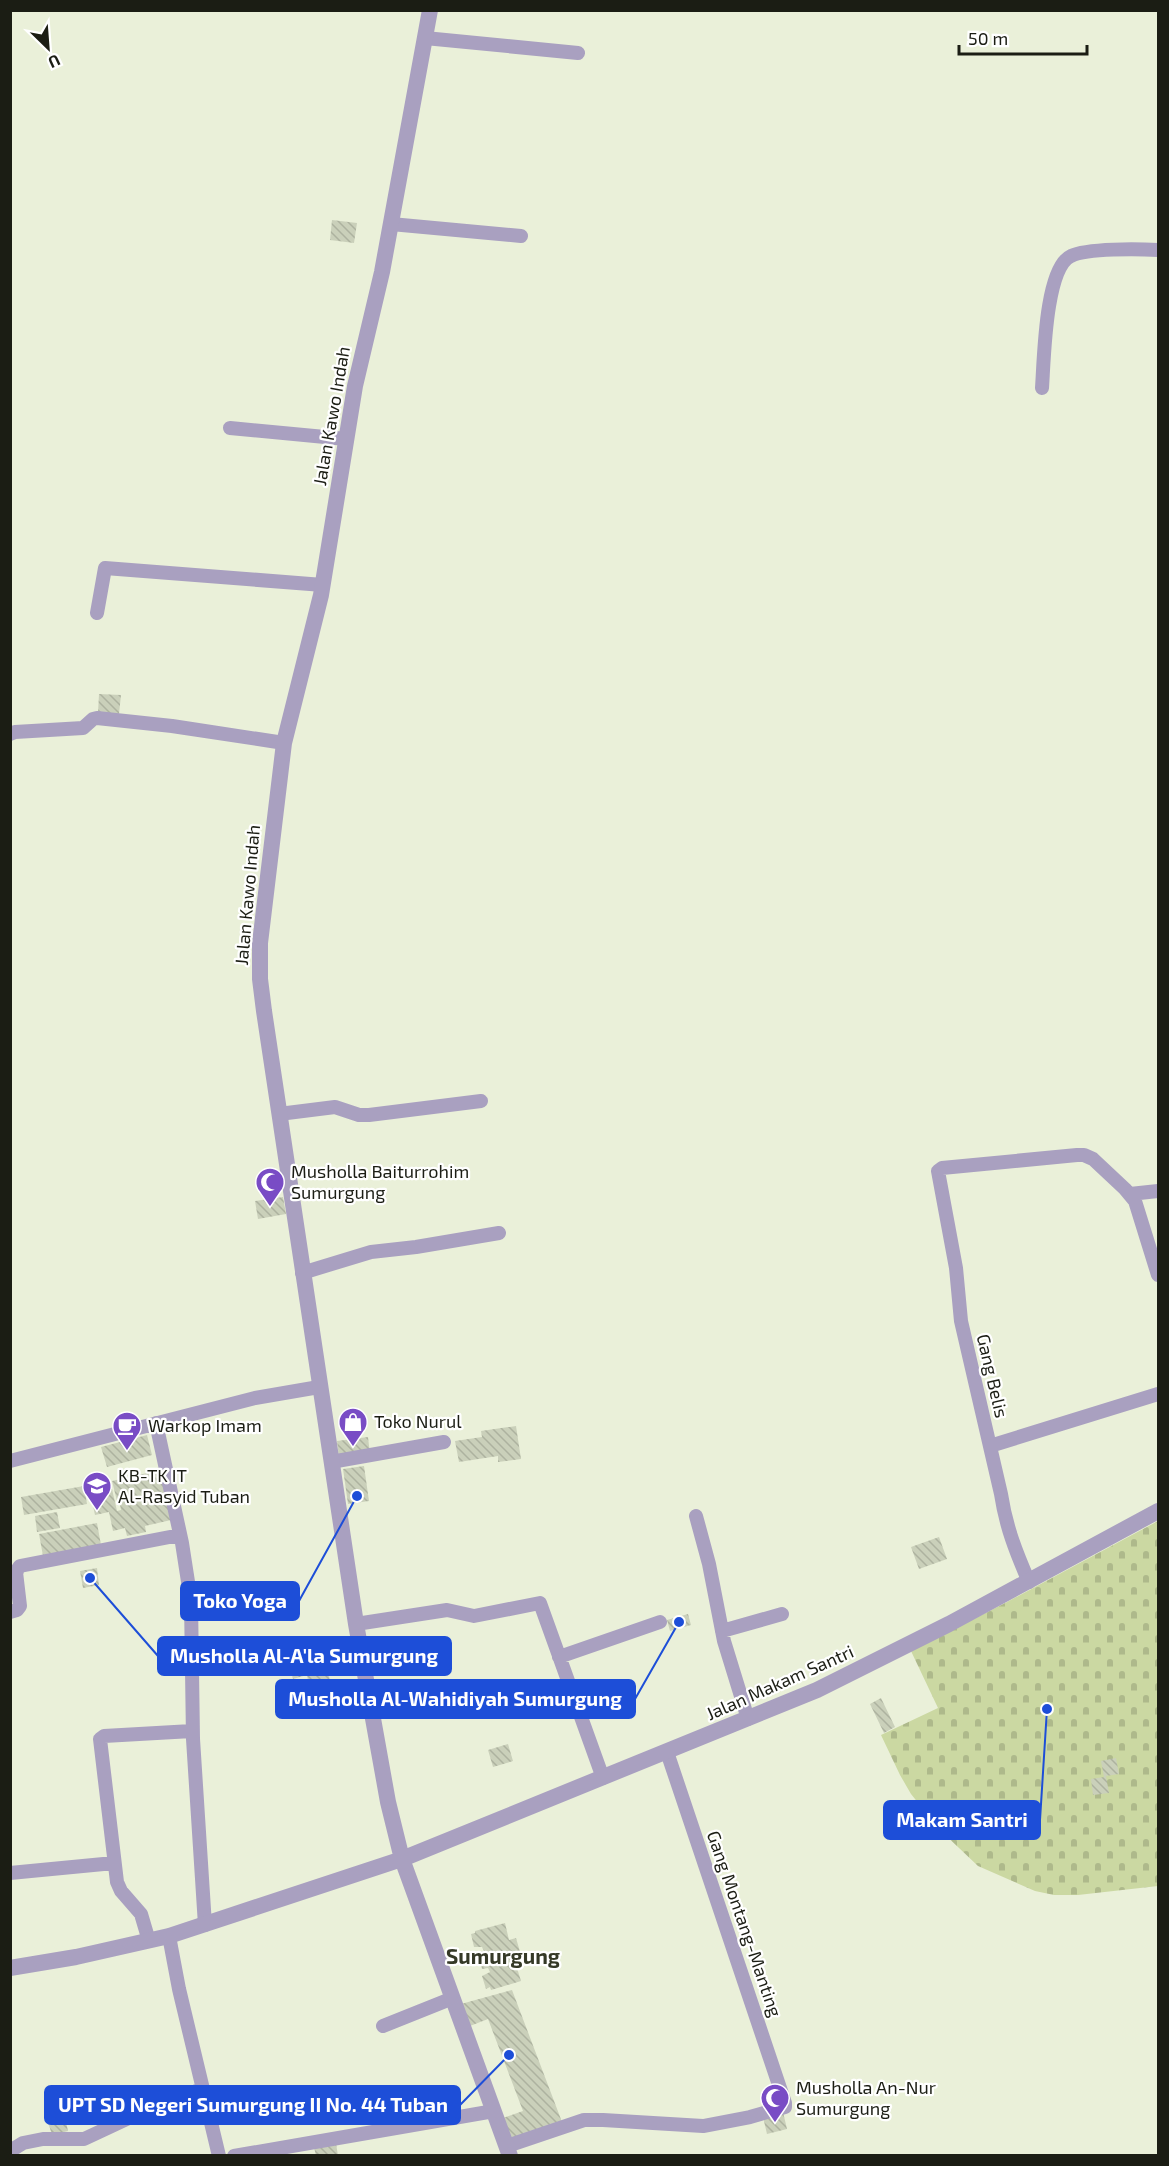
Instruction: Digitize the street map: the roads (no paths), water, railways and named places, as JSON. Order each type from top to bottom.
[{"type":"street","name":"Jalan Kawo Indah","points":[[430,10],[379,286],[355,386],[323,585],[284,743],[260,943],[262,1002],[356,1624],[388,1802],[402,1859],[508,2151]]},
{"type":"street","points":[[425,38],[578,53]]},
{"type":"street","points":[[391,224],[521,236]]},
{"type":"street","points":[[1042,388],[1047,317],[1054,280],[1069,256],[1083,252],[1158,250]]},
{"type":"street","points":[[231,428],[346,439]]},
{"type":"street","points":[[97,613],[103,572],[106,568],[323,585]]},
{"type":"street","points":[[10,734],[82,728],[97,718],[172,726],[284,743]]},
{"type":"street","points":[[279,1114],[335,1107],[356,1114],[369,1115],[481,1101]]},
{"type":"street","name":"Gang Belis","points":[[1029,1582],[1008,1530],[961,1321],[956,1268],[938,1174],[942,1168],[1082,1155],[1093,1159],[1130,1194]]},
{"type":"street","points":[[1158,1191],[1130,1194],[1139,1209],[1158,1275]]},
{"type":"street","points":[[302,1273],[371,1252],[499,1233]]},
{"type":"street","points":[[10,1461],[255,1398],[319,1387]]},
{"type":"street","points":[[990,1446],[1158,1394]]},
{"type":"street","points":[[156,1423],[189,1581],[192,1617],[192,1731],[205,1925]]},
{"type":"street","points":[[331,1461],[444,1442]]},
{"type":"street","name":"Jalan Makam Santri","points":[[10,1968],[76,1957],[169,1936],[402,1859],[748,1719],[849,1675],[1029,1582],[1158,1511]]},
{"type":"street","points":[[696,1516],[710,1564],[722,1632],[748,1719]]},
{"type":"street","points":[[10,1612],[17,1610],[20,1606],[16,1570],[20,1566],[180,1534]]},
{"type":"street","points":[[356,1624],[449,1610],[474,1616],[539,1603],[542,1605],[603,1778]]},
{"type":"street","points":[[722,1632],[782,1614]]},
{"type":"street","points":[[559,1657],[660,1622]]},
{"type":"street","points":[[149,1941],[141,1914],[118,1885],[100,1738],[192,1731]]},
{"type":"street","name":"Gang Montang-Manting","points":[[508,2151],[585,2120],[703,2126],[750,2117],[785,2107],[667,1752]]},
{"type":"street","points":[[10,1873],[114,1863]]},
{"type":"street","points":[[169,1936],[219,2156]]},
{"type":"street","points":[[383,2026],[453,1998]]},
{"type":"street","points":[[10,2151],[23,2144],[45,2139],[84,2139],[161,2103],[203,2089]]},
{"type":"street","points":[[234,2156],[494,2111]]},
{"type":"place","name":"Musholla Baiturrohim Sumurgung","points":[[270,1208]]},
{"type":"place","name":"Toko Nurul","points":[[353,1448]]},
{"type":"place","name":"Warkop Imam","points":[[127,1452]]},
{"type":"place","name":"Toko Yoga","points":[[357,1496]]},
{"type":"place","name":"KB-TK IT Al-Rasyid Tuban","points":[[97,1512]]},
{"type":"place","name":"Musholla Al-A'la Sumurgung","points":[[90,1578]]},
{"type":"place","name":"Musholla Al-Wahidiyah Sumurgung","points":[[679,1622]]},
{"type":"place","name":"Makam Santri","points":[[1047,1709]]},
{"type":"place","name":"UPT SD Negeri Sumurgung II No. 44 Tuban","points":[[509,2055]]},
{"type":"place","name":"Musholla An-Nur Sumurgung","points":[[775,2124]]},
{"type":"district","name":"Sumurgung","points":[[503,1957]]}]
